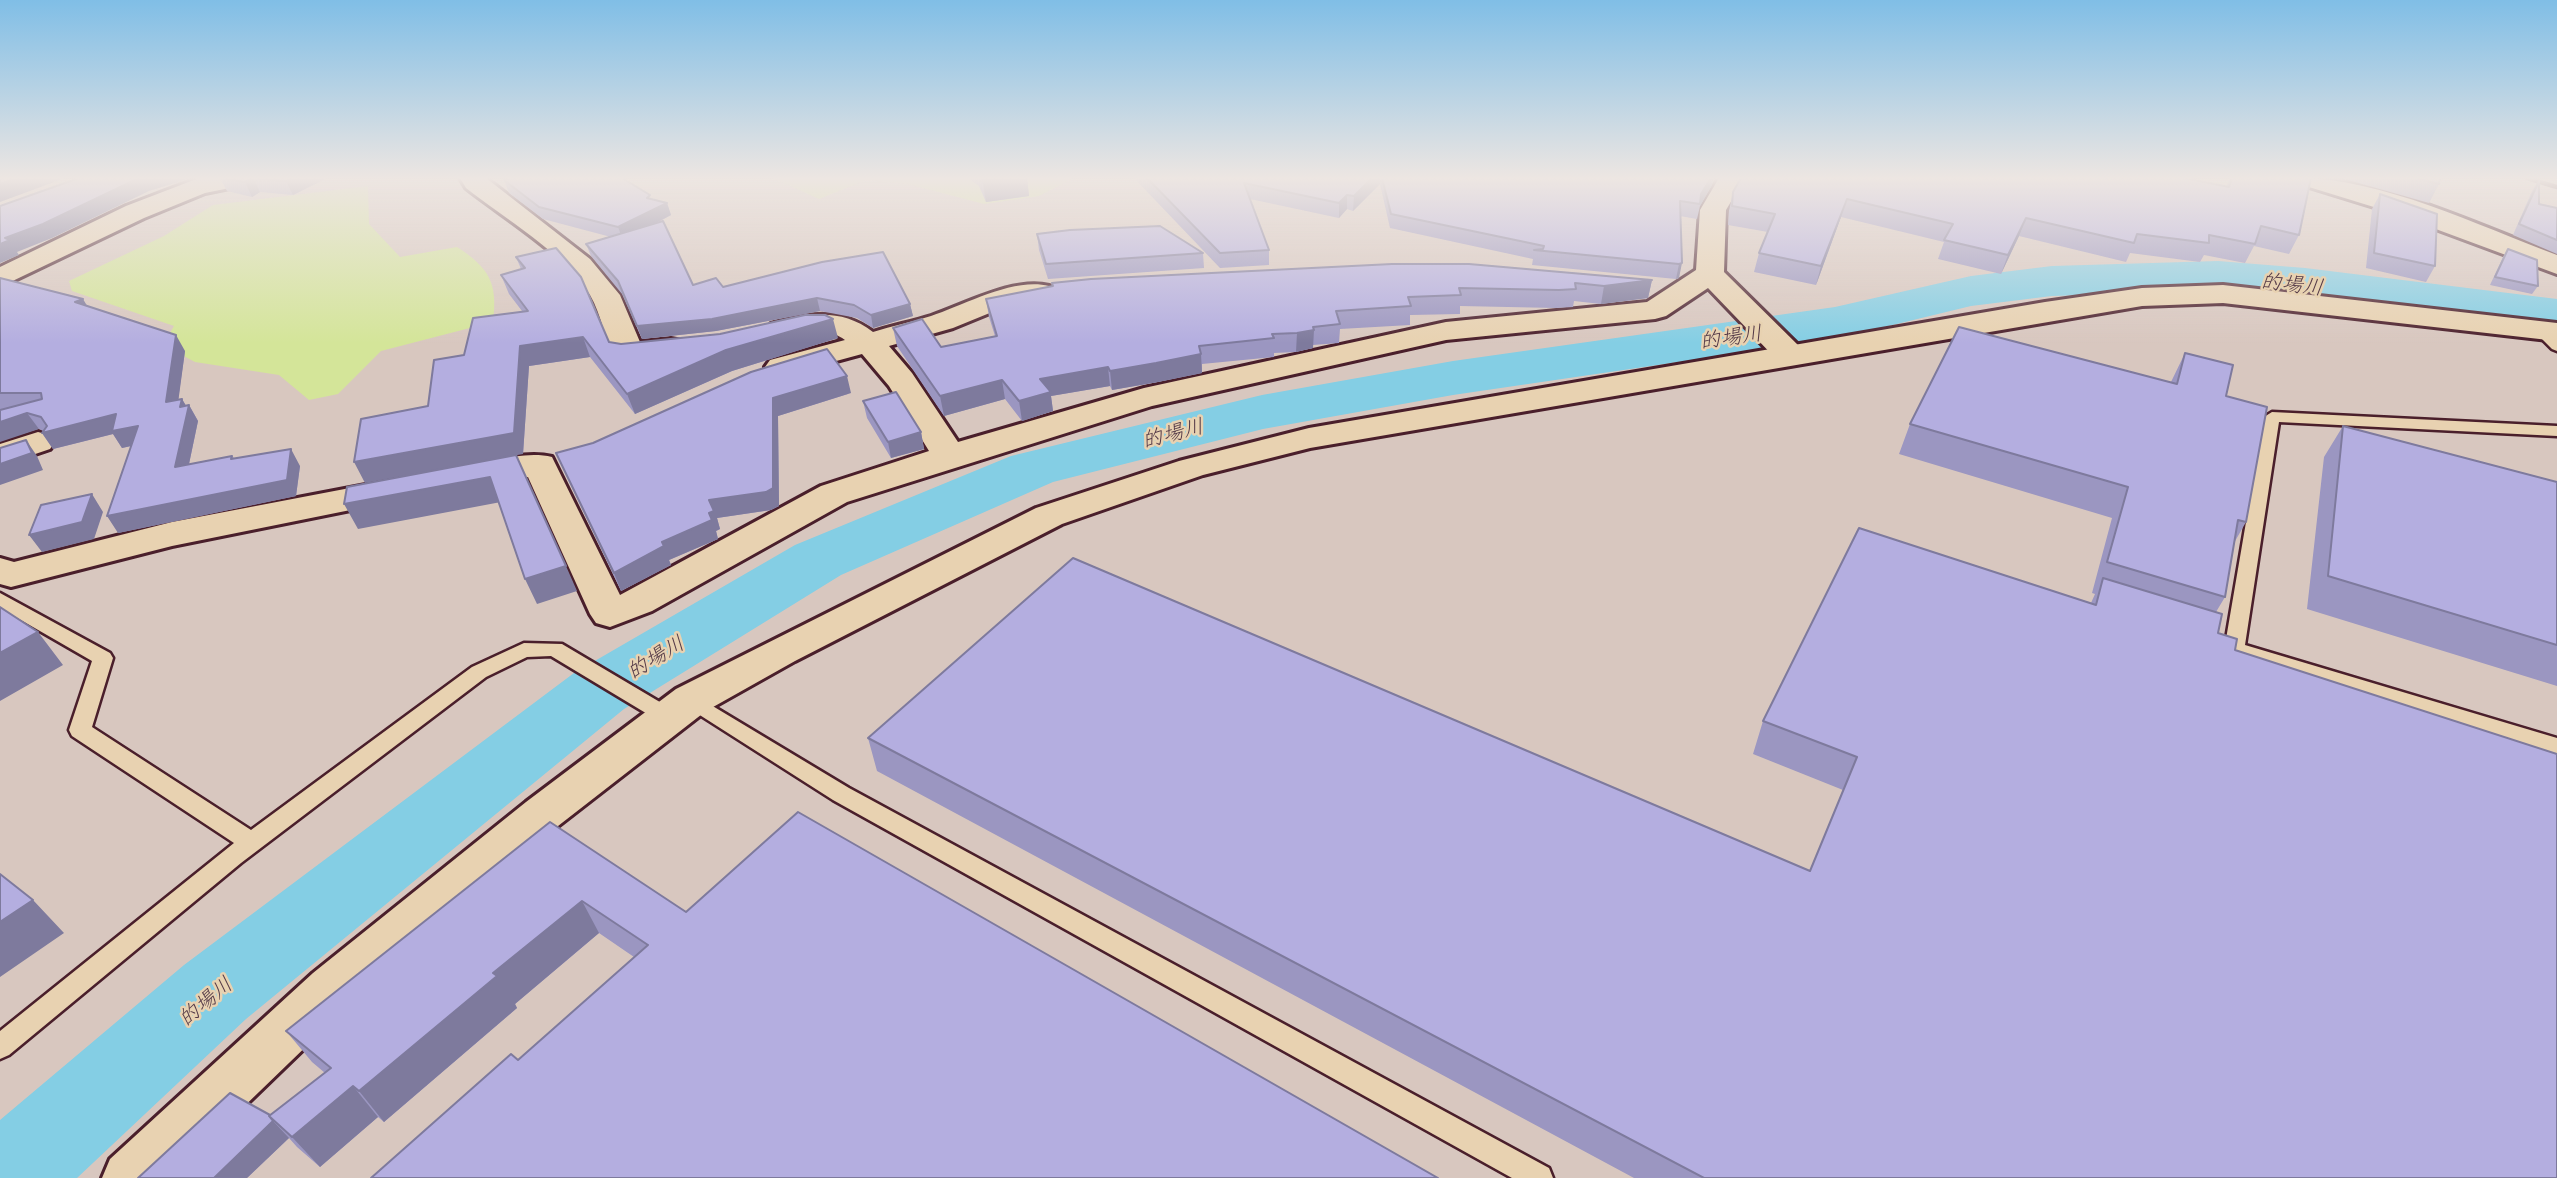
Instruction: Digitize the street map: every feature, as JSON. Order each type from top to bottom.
[{"type":"street","points":[[0,278],[92,233]]},
{"type":"street","points":[[541,233],[594,280],[616,318],[628,353],[696,345]]},
{"type":"street","points":[[1712,233],[1710,274],[1790,355]]},
{"type":"street","points":[[2471,233],[2557,265]]},
{"type":"street","points":[[0,570],[11,575],[172,534],[552,461],[610,614],[638,603],[834,494],[949,456],[1144,398],[1446,331],[1655,310],[1710,274]]},
{"type":"street","points":[[1626,285],[1681,293]]},
{"type":"street","points":[[756,376],[807,359],[942,322],[988,303],[1029,293],[1068,289]]},
{"type":"street","points":[[130,1178],[331,989],[667,706],[1049,516],[1191,468],[1309,438],[2142,297],[2223,294],[2552,336]]},
{"type":"street","points":[[751,336],[817,323],[837,323],[871,343],[922,409],[949,456]]},
{"type":"street","points":[[0,456],[38,442]]},
{"type":"lane","points":[[2234,649],[2272,417],[2557,432]]},
{"type":"lane","points":[[0,599],[103,658],[80,730],[251,842]]},
{"type":"lane","points":[[2194,636],[2557,746]]},
{"type":"lane","points":[[0,1046],[112,952],[251,842],[479,672],[524,650],[555,649],[841,794],[1539,1178]]},
{"type":"green space","points":[[169,233],[377,233],[400,257],[457,247],[477,262],[489,277],[494,296],[493,322],[381,351],[338,394],[309,400],[279,375],[195,362],[163,345],[174,326],[72,291],[69,281]]},
{"type":"building","points":[[0,233],[19,233],[5,238],[10,240],[0,244]]},
{"type":"building","points":[[623,233],[669,233],[693,285],[716,278],[723,287],[822,262],[883,252],[910,304],[871,315],[854,305],[817,298],[712,319],[637,326],[618,281],[586,244]]},
{"type":"building","points":[[1171,233],[1203,253],[1046,264],[1037,234]]},
{"type":"building","points":[[1201,233],[1263,233],[1269,250],[1220,253]]},
{"type":"building","points":[[1482,233],[1681,233],[1682,263],[1534,250],[1543,249],[1544,246]]},
{"type":"building","points":[[1767,233],[1834,233],[1821,266],[1759,253]]},
{"type":"building","points":[[1948,233],[2019,233],[2008,255],[1944,240]]},
{"type":"building","points":[[2091,233],[2259,233],[2255,244],[2209,235],[2209,243],[2137,234],[2134,243]]},
{"type":"building","points":[[2376,233],[2436,233],[2435,266],[2374,253]]},
{"type":"building","points":[[2540,233],[2557,233],[2557,240]]},
{"type":"building","points":[[556,248],[581,277],[609,342],[621,344],[720,334],[805,315],[825,315],[833,319],[726,350],[627,394],[583,337],[520,346],[514,433],[354,462],[361,419],[428,406],[434,360],[464,355],[473,318],[528,311],[501,275],[525,268],[516,257]]},
{"type":"building","points":[[2508,249],[2537,260],[2538,286],[2495,277]]},
{"type":"building","points":[[1392,264],[1469,264],[1652,280],[1604,286],[1575,283],[1576,289],[1559,290],[1459,288],[1461,295],[1408,297],[1411,306],[1336,311],[1340,324],[1313,327],[1314,330],[1272,334],[1274,338],[1199,346],[1201,354],[1156,363],[1110,371],[1108,367],[1040,379],[1051,392],[1019,401],[1002,380],[940,396],[893,328],[922,319],[941,347],[997,336],[986,299],[1053,286],[1052,283]]},
{"type":"building","points":[[0,278],[83,299],[75,302],[176,335],[166,402],[182,399],[180,407],[189,405],[175,467],[232,456],[231,459],[291,449],[287,480],[107,516],[138,426],[112,431],[116,414],[42,433],[47,426],[41,417],[27,413],[0,422],[0,410],[42,399],[41,393],[0,393]]},
{"type":"building","points":[[1959,327],[2177,384],[2185,353],[2233,365],[2226,396],[2267,407],[2246,522],[2238,520],[2225,597],[2107,562],[2128,487],[1910,424]]},
{"type":"building","points":[[827,349],[847,376],[773,398],[773,488],[766,492],[709,500],[714,511],[709,513],[712,520],[662,542],[664,546],[614,573],[556,453],[593,443],[751,372]]},
{"type":"building","points":[[896,392],[921,432],[888,442],[863,401]]},
{"type":"building","points":[[2343,426],[2557,482],[2557,645],[2328,576]]},
{"type":"building","points":[[26,440],[32,453],[0,464],[0,448]]},
{"type":"building","points":[[516,455],[566,566],[525,579],[490,477],[344,504],[347,487]]},
{"type":"building","points":[[92,494],[82,522],[29,535],[41,505]]},
{"type":"building","points":[[1859,528],[2096,605],[2103,578],[2222,614],[2218,633],[2237,639],[2235,650],[2557,754],[2557,1178],[1704,1178],[868,738],[1073,558],[1810,871],[1857,757],[1763,721]]},
{"type":"building","points":[[0,607],[38,632],[0,653]]},
{"type":"building","points":[[798,812],[1438,1178],[371,1178],[511,1054],[518,1060],[648,945],[582,901],[493,973],[497,976],[359,1091],[353,1086],[292,1137],[269,1116],[331,1068],[286,1031],[550,822],[686,912]]},
{"type":"building","points":[[0,874],[33,900],[0,922]]},
{"type":"building","points":[[230,1093],[270,1115],[273,1121],[214,1178],[138,1178]]},
{"type":"waterway","name":"的場川","points":[[6,1178],[215,992],[599,691],[818,560],[1032,469],[1262,412],[1453,378],[1835,323],[1971,291],[2052,281],[2218,276],[2305,283],[2557,315]]}]
